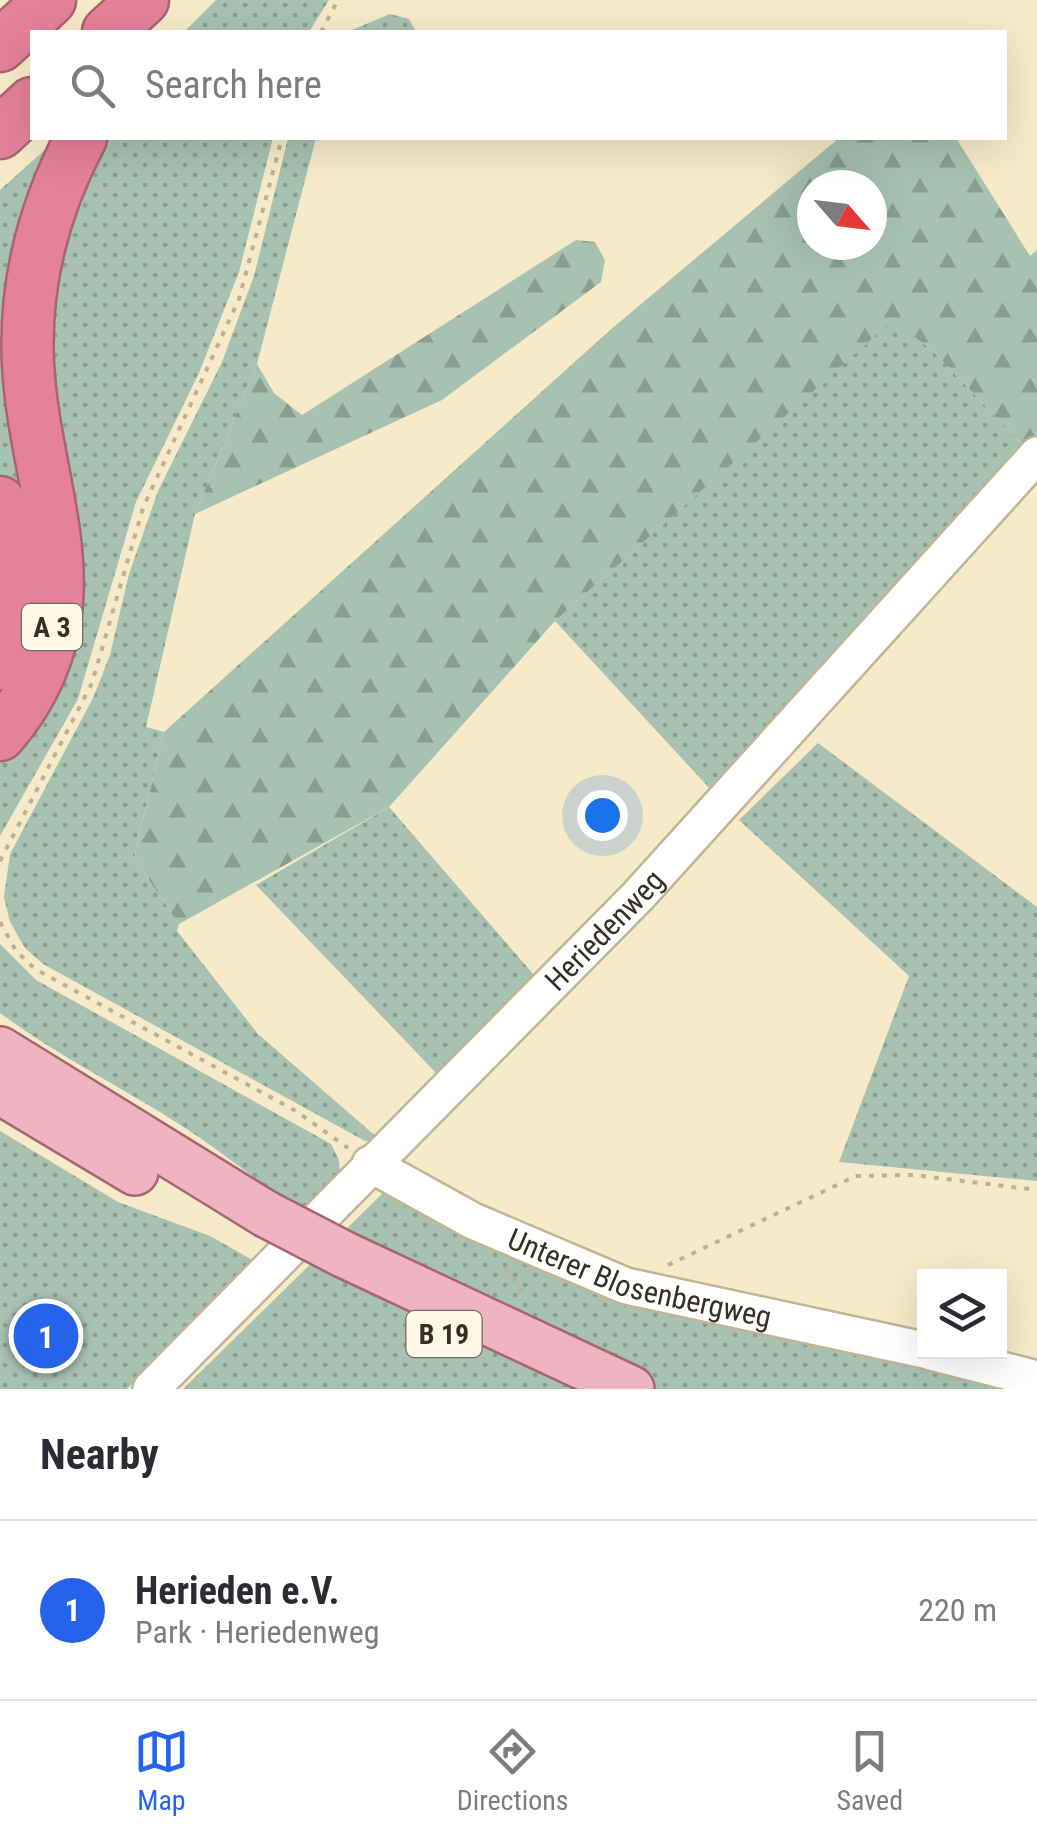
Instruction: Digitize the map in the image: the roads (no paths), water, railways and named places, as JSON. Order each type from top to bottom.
[{"type":"highway","points":[[0,46],[50,0]]},
{"type":"highway","points":[[110,30],[143,0]]},
{"type":"highway","points":[[137,30],[152,0]]},
{"type":"highway","points":[[0,133],[30,105]]},
{"type":"highway","name":"A 3","points":[[0,734],[40,666],[56,605],[58,540],[31,396],[27,332],[42,232],[80,140]]},
{"type":"highway","points":[[0,502],[10,526],[18,579],[12,632],[0,664]]},
{"type":"main road","name":"B 19","points":[[0,1050],[257,1226]]},
{"type":"main road","name":"B 19","points":[[0,1091],[566,1389]]},
{"type":"main road","name":"B 19","points":[[332,1266],[631,1389]]},
{"type":"street","name":"Heriedenweg","points":[[151,1389],[370,1164],[499,1042],[638,896],[1037,454]]},
{"type":"street","name":"Unterer Blosenbergweg","points":[[370,1164],[473,1221],[626,1286],[917,1349]]},
{"type":"street","name":"Unterer Blosenbergweg","points":[[959,1359],[1037,1379]]},
{"type":"place","name":"Herieden e.V.","points":[[46,1336]]}]
